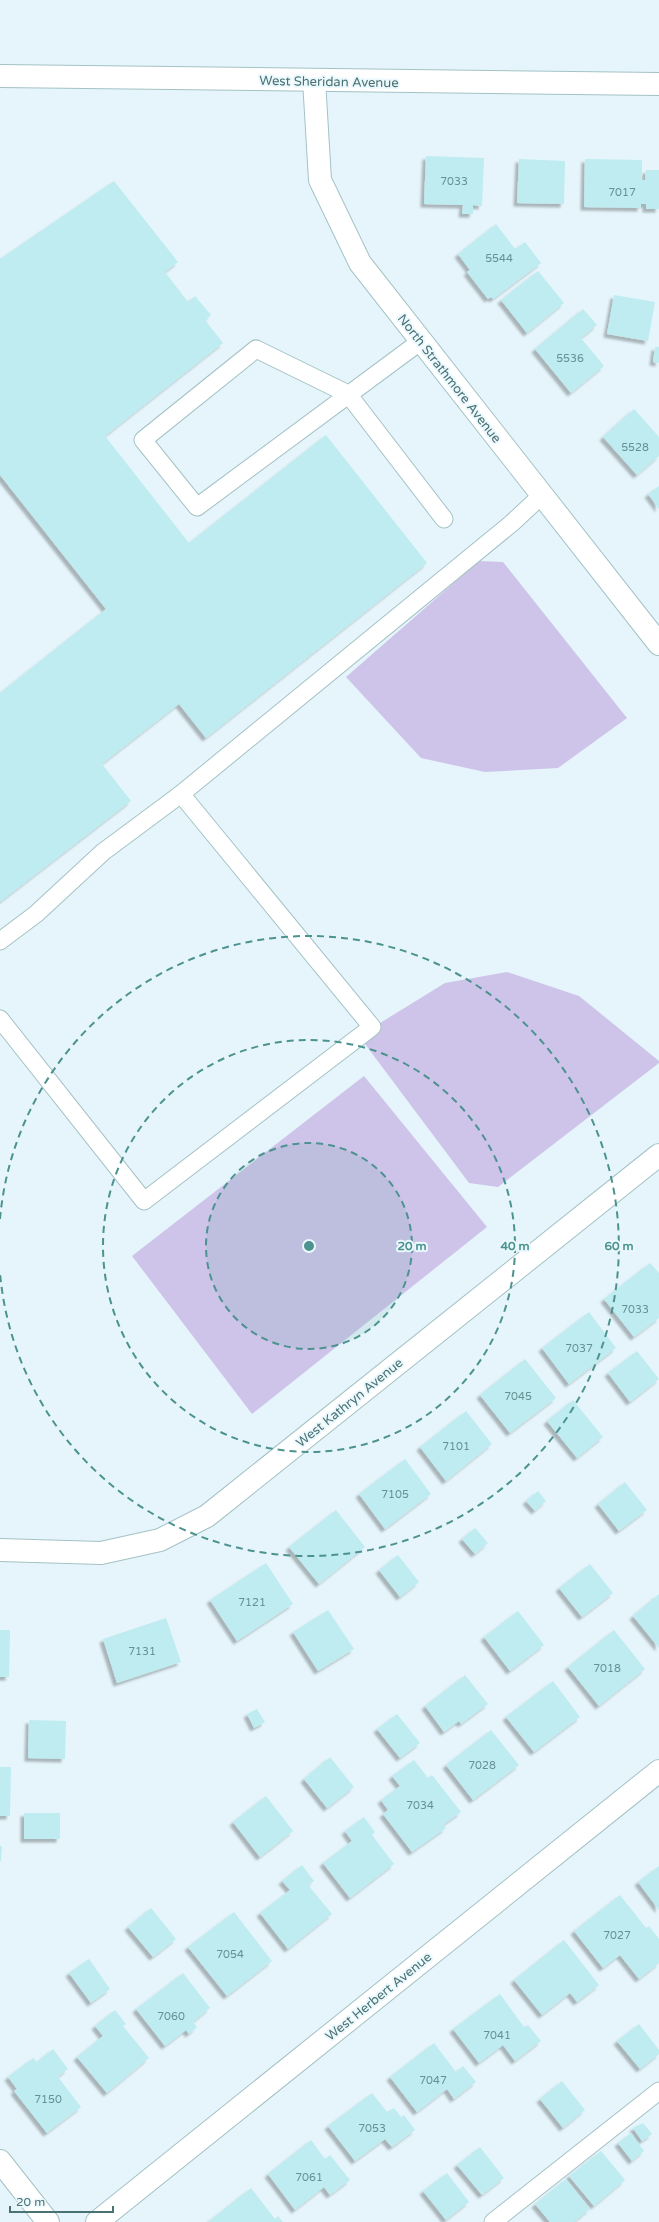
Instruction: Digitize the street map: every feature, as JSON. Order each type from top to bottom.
[{"type":"street","name":"West Sheridan Avenue","points":[[0,76],[659,84]]},
{"type":"street","name":"North Strathmore Avenue","points":[[314,80],[320,180],[360,263],[659,644]]},
{"type":"street","name":"West Kathryn Avenue","points":[[0,1550],[101,1553],[160,1540],[208,1516],[659,1155]]},
{"type":"street","name":"West Herbert Avenue","points":[[97,2222],[659,1771]]},
{"type":"street","points":[[0,2161],[48,2222]]},
{"type":"lane","points":[[421,341],[348,394],[197,507],[143,440],[256,349],[348,394],[444,520]]},
{"type":"lane","points":[[0,941],[36,914],[103,852],[181,794],[512,524],[542,495]]},
{"type":"lane","points":[[0,1019],[144,1202],[372,1027],[181,794]]},
{"type":"lane","points":[[493,2222],[659,2091]]},
{"type":"shaded area","points":[[479,561],[503,562],[627,718],[558,768],[485,772],[421,758],[346,677]]},
{"type":"shaded area","points":[[507,972],[579,996],[659,1061],[659,1063],[498,1187],[469,1183],[359,1036],[445,983]]},
{"type":"shaded area","points":[[364,1076],[487,1227],[252,1414],[132,1256]]},
{"type":"building","points":[[426,156],[484,158],[482,206],[473,205],[473,214],[462,214],[463,205],[424,204]]},
{"type":"building","points":[[519,159],[565,161],[564,204],[517,203]]},
{"type":"building","points":[[585,159],[642,160],[642,180],[645,180],[646,170],[659,170],[659,209],[646,209],[646,204],[641,204],[641,208],[584,207]]},
{"type":"building","points":[[114,181],[178,262],[165,272],[188,302],[195,296],[211,315],[205,320],[223,343],[105,436],[189,543],[326,435],[427,563],[206,738],[179,704],[102,764],[131,801],[0,902],[0,693],[106,609],[0,475],[0,259]]},
{"type":"building","points":[[496,224],[515,249],[525,242],[541,263],[493,299],[491,297],[488,299],[467,272],[470,270],[458,254]]},
{"type":"building","points":[[538,271],[564,303],[527,333],[501,300]]},
{"type":"building","points":[[614,295],[655,302],[648,341],[607,334]]},
{"type":"building","points":[[583,309],[597,325],[581,338],[604,366],[571,393],[535,349]]},
{"type":"building","points":[[655,347],[659,347],[659,363],[653,362]]},
{"type":"building","points":[[634,409],[659,437],[659,456],[637,475],[603,437]]},
{"type":"building","points":[[659,486],[659,509],[648,494]]},
{"type":"building","points":[[650,1263],[659,1273],[659,1318],[634,1337],[604,1299]]},
{"type":"building","points":[[589,1312],[616,1348],[569,1384],[542,1348]]},
{"type":"building","points":[[637,1351],[659,1379],[630,1402],[608,1373]]},
{"type":"building","points":[[525,1359],[556,1398],[510,1433],[480,1395]]},
{"type":"building","points":[[573,1400],[603,1437],[577,1458],[547,1421]]},
{"type":"building","points":[[466,1411],[492,1444],[446,1481],[420,1447]]},
{"type":"building","points":[[405,1459],[431,1494],[385,1529],[359,1494]]},
{"type":"building","points":[[625,1482],[647,1510],[619,1531],[598,1504]]},
{"type":"building","points":[[538,1491],[546,1501],[535,1511],[526,1501]]},
{"type":"building","points":[[336,1510],[365,1547],[319,1584],[289,1547]]},
{"type":"building","points":[[475,1528],[488,1543],[475,1554],[462,1539]]},
{"type":"building","points":[[398,1555],[419,1582],[400,1597],[379,1570]]},
{"type":"building","points":[[266,1563],[293,1604],[237,1641],[210,1600]]},
{"type":"building","points":[[590,1564],[613,1593],[582,1617],[559,1588]]},
{"type":"building","points":[[659,1594],[659,1648],[633,1616]]},
{"type":"building","points":[[328,1610],[354,1649],[318,1671],[293,1632]]},
{"type":"building","points":[[518,1611],[544,1645],[510,1671],[484,1637]]},
{"type":"building","points":[[166,1618],[181,1662],[117,1683],[103,1639]]},
{"type":"building","points":[[0,1630],[10,1630],[9,1677],[0,1677]]},
{"type":"building","points":[[614,1630],[645,1669],[599,1706],[568,1667]]},
{"type":"building","points":[[465,1675],[488,1704],[461,1724],[459,1721],[444,1732],[425,1706]]},
{"type":"building","points":[[553,1681],[580,1717],[534,1752],[506,1717]]},
{"type":"building","points":[[257,1709],[265,1722],[254,1728],[247,1714]]},
{"type":"building","points":[[397,1714],[420,1743],[400,1758],[377,1729]]},
{"type":"building","points":[[29,1720],[66,1721],[65,1759],[28,1758]]},
{"type":"building","points":[[491,1730],[519,1765],[473,1800],[446,1765]]},
{"type":"building","points":[[330,1757],[354,1787],[327,1808],[304,1779]]},
{"type":"building","points":[[414,1760],[428,1778],[432,1775],[461,1812],[443,1825],[446,1828],[412,1852],[383,1814],[388,1810],[381,1800],[400,1786],[392,1776]]},
{"type":"building","points":[[0,1767],[11,1767],[10,1816],[0,1816]]},
{"type":"building","points":[[266,1796],[293,1831],[260,1857],[233,1822]]},
{"type":"building","points":[[24,1813],[60,1813],[60,1839],[24,1839]]},
{"type":"building","points":[[364,1817],[375,1832],[372,1835],[394,1864],[350,1898],[323,1863],[352,1841],[345,1831]]},
{"type":"building","points":[[0,1846],[2,1846],[1,1861],[0,1861]]},
{"type":"building","points":[[302,1865],[314,1881],[308,1885],[332,1914],[288,1949],[260,1913],[290,1890],[282,1881]]},
{"type":"building","points":[[659,1866],[659,1910],[638,1882]]},
{"type":"building","points":[[620,1895],[646,1928],[649,1926],[659,1939],[659,1963],[639,1979],[620,1955],[603,1968],[574,1931]]},
{"type":"building","points":[[151,1908],[176,1939],[153,1957],[128,1927]]},
{"type":"building","points":[[234,1912],[272,1961],[227,1996],[188,1947]]},
{"type":"building","points":[[564,1940],[599,1985],[577,2002],[570,1993],[542,2015],[514,1980]]},
{"type":"building","points":[[89,1959],[110,1989],[91,2003],[69,1973]]},
{"type":"building","points":[[183,1973],[210,2008],[193,2022],[197,2027],[189,2034],[186,2030],[165,2046],[136,2009]]},
{"type":"building","points":[[500,1994],[524,2027],[528,2025],[541,2041],[515,2061],[503,2045],[479,2063],[453,2029]]},
{"type":"building","points":[[115,2010],[126,2024],[123,2026],[149,2058],[107,2093],[77,2057],[103,2036],[95,2026]]},
{"type":"building","points":[[639,2024],[659,2050],[659,2054],[640,2069],[617,2041]]},
{"type":"building","points":[[434,2043],[456,2072],[463,2066],[476,2082],[454,2099],[447,2089],[417,2112],[390,2077]]},
{"type":"building","points":[[53,2049],[68,2069],[58,2077],[81,2107],[47,2133],[14,2091],[17,2089],[8,2077],[33,2058],[37,2062]]},
{"type":"building","points":[[562,2081],[585,2110],[563,2128],[540,2099]]},
{"type":"building","points":[[372,2093],[387,2112],[394,2108],[401,2117],[404,2115],[415,2130],[392,2147],[385,2139],[355,2161],[328,2126]]},
{"type":"building","points":[[643,2123],[652,2134],[642,2141],[633,2128]]},
{"type":"building","points":[[631,2133],[644,2151],[632,2161],[618,2143]]},
{"type":"building","points":[[311,2140],[325,2159],[330,2155],[350,2180],[330,2195],[324,2187],[295,2210],[268,2174]]},
{"type":"building","points":[[480,2147],[504,2178],[482,2195],[457,2165]]},
{"type":"building","points":[[601,2151],[625,2180],[594,2206],[569,2176]]},
{"type":"building","points":[[447,2173],[469,2202],[446,2220],[423,2191]]},
{"type":"building","points":[[566,2179],[590,2209],[574,2222],[550,2222],[535,2204]]},
{"type":"building","points":[[251,2188],[275,2219],[278,2216],[283,2222],[208,2222]]}]
